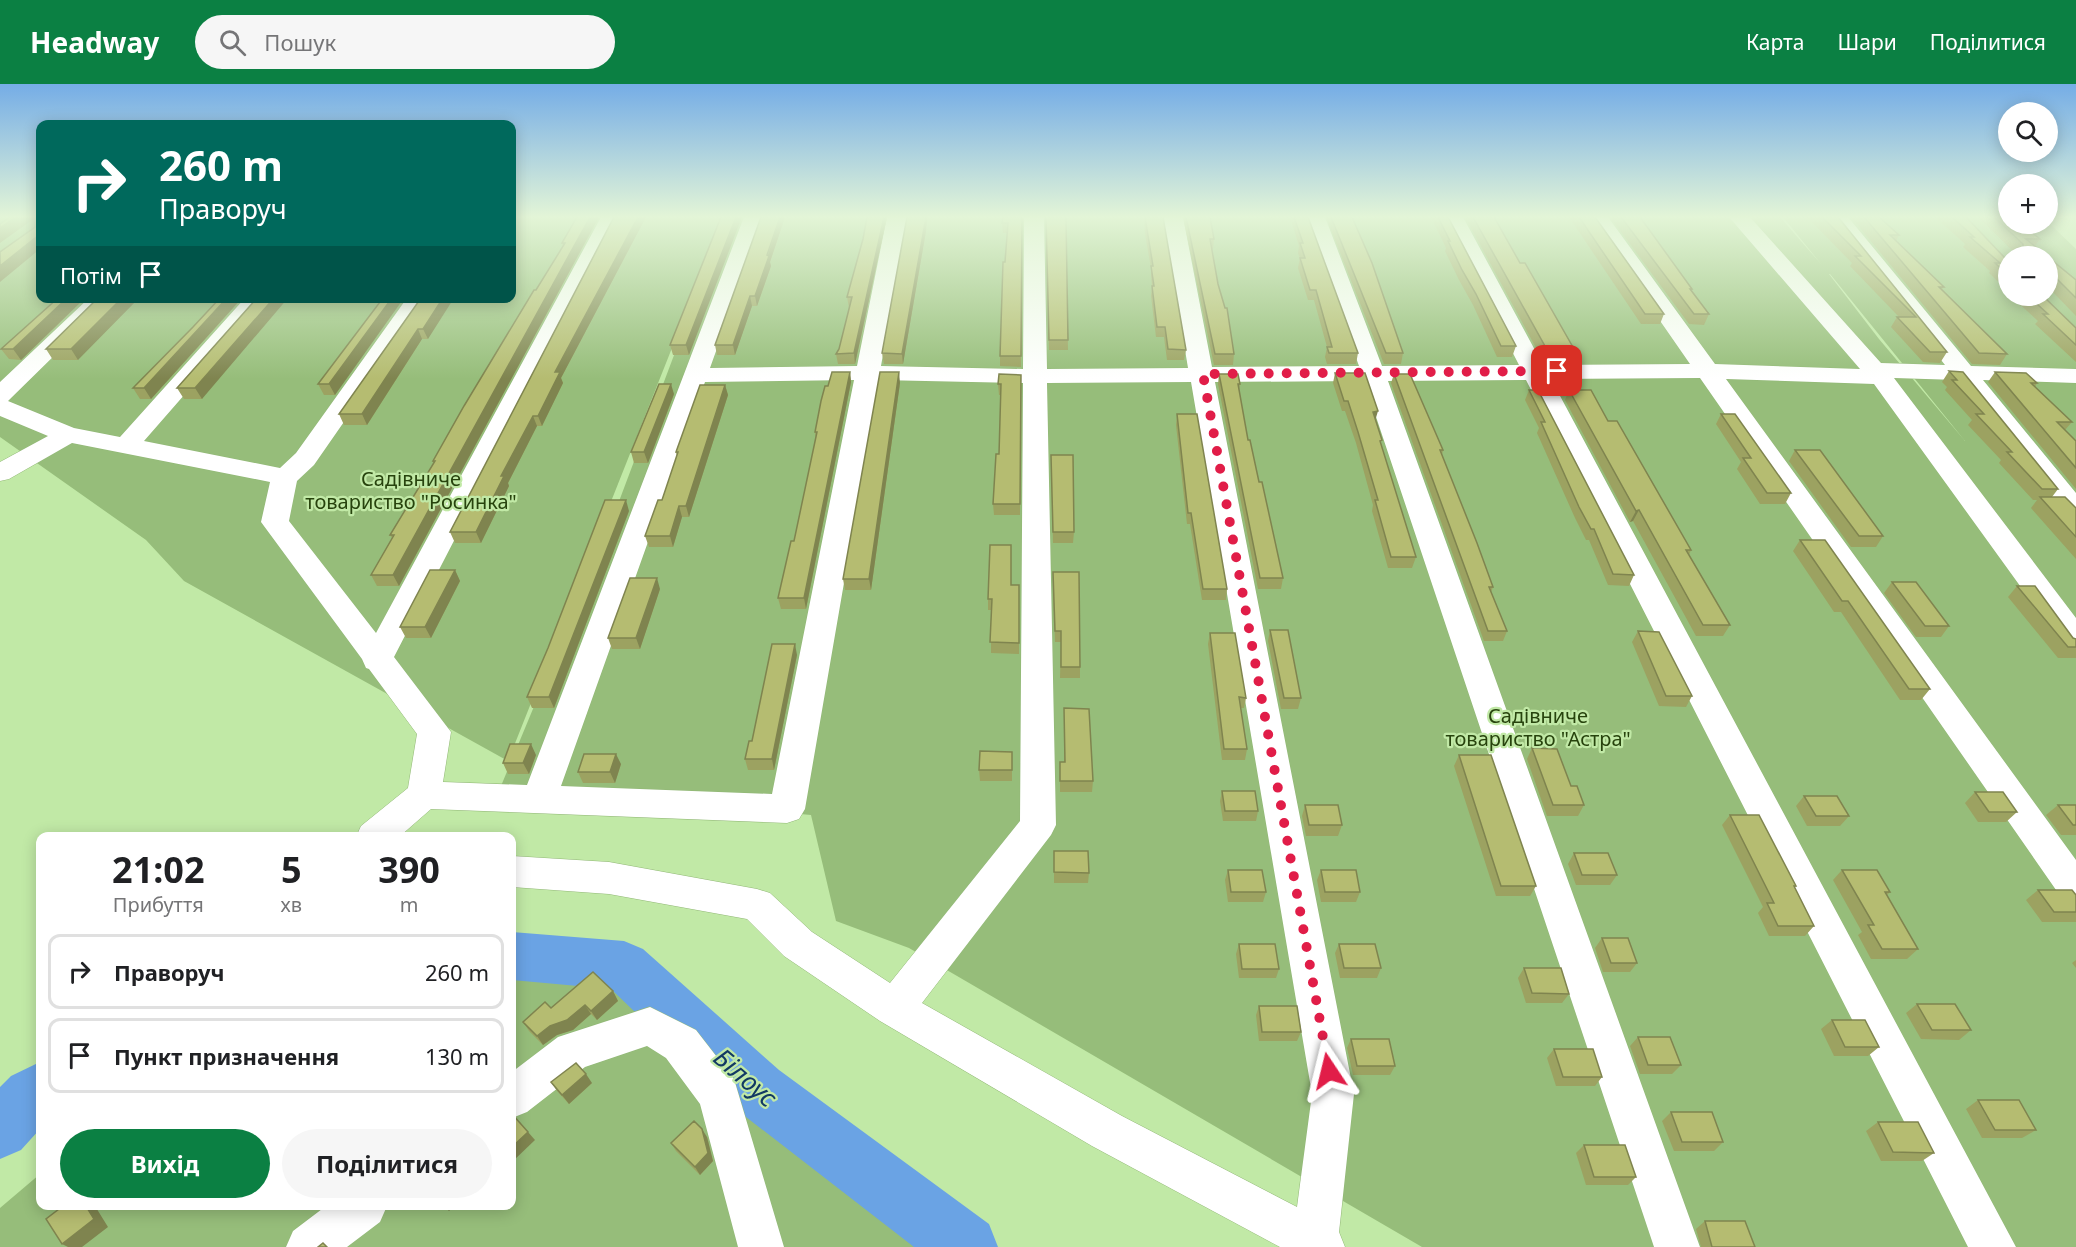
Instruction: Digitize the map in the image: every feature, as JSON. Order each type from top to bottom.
[{"type":"street","points":[[377,660],[582,271]]},
{"type":"street","points":[[539,800],[734,271]]},
{"type":"street","points":[[424,795],[787,809],[887,271]]},
{"type":"street","points":[[894,1008],[1038,825],[1034,271]]},
{"type":"street","points":[[516,872],[609,878],[757,905],[798,944],[894,1008],[1107,1131],[1319,1244],[1333,1094],[1183,271]]},
{"type":"street","points":[[1335,271],[1373,373],[1677,1247]]},
{"type":"street","points":[[1482,271],[1993,1247]]},
{"type":"street","points":[[1637,271],[2076,889]]},
{"type":"street","points":[[1787,271],[1874,370],[2076,376]]},
{"type":"street","points":[[1882,271],[2076,511]]},
{"type":"street","points":[[0,396],[97,303]]},
{"type":"street","points":[[127,445],[254,303]]},
{"type":"street","points":[[380,832],[424,795],[434,732],[377,660],[275,522],[284,478],[305,459],[415,303]]},
{"type":"street","points":[[696,375],[868,373],[1034,376],[1708,371],[1881,377],[2076,640]]},
{"type":"street","points":[[0,407],[68,435],[267,472],[284,478]]},
{"type":"street","points":[[0,473],[68,435]]},
{"type":"street","points":[[516,1094],[573,1052],[650,1026],[681,1044],[719,1094],[761,1247]]},
{"type":"street","points":[[309,1247],[359,1210]]},
{"type":"green space","name":"Садівниче товариство \"Росинка\"","points":[[0,271],[36,271],[36,303],[516,303],[516,271],[702,271],[508,761],[184,581],[146,540],[0,437]]},
{"type":"green space","name":"Садівниче товариство \"Астра\"","points":[[706,271],[1998,271],[1998,306],[2058,306],[2058,271],[2076,271],[2076,1247],[1422,1247],[909,948],[836,921],[811,815],[501,786],[618,504]],"holes":[[[1829,274],[1830,274],[1965,441],[1879,339]]]},
{"type":"green space","points":[[516,957],[620,976],[650,1026],[719,1094],[976,1247],[0,1247],[0,1208],[36,1177],[36,1210],[516,1210]]},
{"type":"building","points":[[548,271],[560,271],[393,575],[371,575],[394,535],[390,535],[435,461],[433,461],[464,406]]},
{"type":"building","points":[[586,271],[609,271],[555,372],[560,372],[538,416],[533,416],[501,476],[504,476],[476,532],[450,532]]},
{"type":"building","points":[[699,271],[715,271],[686,345],[670,345]]},
{"type":"building","points":[[741,271],[764,271],[755,296],[750,296],[733,345],[715,345]]},
{"type":"building","points":[[854,271],[872,271],[854,353],[836,354],[852,297],[847,297]]},
{"type":"building","points":[[897,271],[916,271],[902,354],[882,353]]},
{"type":"building","points":[[1003,271],[1022,271],[1021,356],[1000,356]]},
{"type":"building","points":[[1047,271],[1067,271],[1068,340],[1049,340]]},
{"type":"building","points":[[1152,271],[1172,271],[1186,350],[1168,349],[1165,327],[1157,327],[1152,286],[1154,286]]},
{"type":"building","points":[[1197,271],[1216,271],[1225,308],[1227,308],[1234,354],[1215,354]]},
{"type":"building","points":[[1304,271],[1328,271],[1358,353],[1329,353],[1327,347],[1332,347],[1316,290],[1310,290]]},
{"type":"building","points":[[1353,271],[1375,271],[1403,353],[1386,353]]},
{"type":"building","points":[[1463,271],[1477,271],[1516,346],[1501,346]]},
{"type":"building","points":[[1503,271],[1530,271],[1574,349],[1552,349],[1550,346],[1545,346]]},
{"type":"building","points":[[1616,271],[1634,271],[1664,314],[1645,314]]},
{"type":"building","points":[[1662,271],[1679,271],[1709,314],[1694,314]]},
{"type":"building","points":[[1870,271],[1882,271],[1947,352],[1930,352],[1897,317],[1916,317]]},
{"type":"building","points":[[1910,271],[1928,271],[1944,287],[1939,287],[2007,354],[1979,353]]},
{"type":"building","points":[[2058,271],[2065,271],[2076,280],[2076,298],[2058,280]]},
{"type":"building","points":[[52,303],[62,303],[13,349],[1,349]]},
{"type":"building","points":[[93,303],[117,303],[71,349],[46,349]]},
{"type":"building","points":[[215,303],[222,303],[144,388],[133,388]]},
{"type":"building","points":[[253,303],[270,303],[195,388],[177,388]]},
{"type":"building","points":[[379,303],[388,303],[329,384],[318,384]]},
{"type":"building","points":[[417,303],[440,303],[423,329],[418,329],[362,414],[339,414]]},
{"type":"building","points":[[2039,306],[2053,306],[2076,328],[2076,345],[2043,314],[2048,314]]},
{"type":"building","points":[[1949,371],[1963,372],[2058,489],[2042,489],[2007,452],[2012,452],[1976,414],[1984,414],[1952,380],[1957,380]]},
{"type":"building","points":[[832,372],[850,372],[804,598],[778,598],[791,541],[794,541],[817,432],[815,432],[821,401]]},
{"type":"building","points":[[880,372],[899,372],[869,579],[843,579]]},
{"type":"building","points":[[1995,372],[2026,373],[2037,383],[2031,383],[2072,422],[2057,422],[2076,441],[2076,468]]},
{"type":"building","points":[[1335,373],[1365,373],[1378,411],[1373,412],[1382,440],[1380,441],[1416,557],[1391,557],[1375,500],[1378,500],[1358,432],[1348,401],[1344,401]]},
{"type":"building","points":[[999,374],[1021,375],[1020,504],[993,504],[996,454],[999,454],[1001,384],[998,384]]},
{"type":"building","points":[[1219,374],[1238,374],[1248,440],[1250,440],[1259,482],[1262,482],[1283,578],[1260,578]]},
{"type":"building","points":[[1394,374],[1410,374],[1443,450],[1440,450],[1477,543],[1493,587],[1489,587],[1507,631],[1488,631]]},
{"type":"building","points":[[659,384],[671,384],[644,452],[631,452]]},
{"type":"building","points":[[700,385],[725,385],[686,506],[679,506],[670,536],[645,536],[658,500],[662,500]]},
{"type":"building","points":[[1529,390],[1538,390],[1634,575],[1613,574],[1594,529],[1591,529],[1579,507],[1541,422],[1545,422]]},
{"type":"building","points":[[1569,390],[1591,390],[1608,421],[1617,421],[1691,550],[1686,550],[1730,625],[1703,625]]},
{"type":"building","points":[[1177,414],[1197,414],[1227,589],[1203,589],[1191,513],[1188,513]]},
{"type":"building","points":[[1721,414],[1735,414],[1791,493],[1767,493],[1743,458],[1751,458]]},
{"type":"building","points":[[1795,450],[1820,450],[1883,536],[1859,536]]},
{"type":"building","points":[[1051,455],[1073,455],[1074,532],[1053,532]]},
{"type":"building","points":[[2040,497],[2065,497],[2076,508],[2076,537]]},
{"type":"building","points":[[605,500],[626,500],[549,697],[527,697],[548,648]]},
{"type":"building","points":[[1800,540],[1825,540],[1930,689],[1909,689],[1848,601],[1842,601]]},
{"type":"building","points":[[990,545],[1011,545],[1011,585],[1019,585],[1019,643],[990,642],[992,599],[988,599]]},
{"type":"building","points":[[430,570],[455,570],[425,627],[400,627]]},
{"type":"building","points":[[1053,572],[1079,572],[1080,667],[1061,667],[1061,631],[1055,631]]},
{"type":"building","points":[[630,578],[657,578],[636,638],[608,638]]},
{"type":"building","points":[[1892,582],[1916,582],[1949,626],[1925,626]]},
{"type":"building","points":[[2017,586],[2035,586],[2076,639],[2076,647],[2068,647]]},
{"type":"building","points":[[1270,630],[1288,630],[1301,698],[1284,698]]},
{"type":"building","points":[[1638,631],[1659,632],[1692,696],[1666,696]]},
{"type":"building","points":[[1210,633],[1235,633],[1246,698],[1239,697],[1247,749],[1224,749]]},
{"type":"building","points":[[772,644],[795,644],[772,759],[745,759],[749,741],[752,741]]},
{"type":"building","points":[[1064,708],[1089,709],[1093,781],[1060,781],[1060,762],[1065,762]]},
{"type":"building","points":[[510,744],[531,744],[523,763],[503,763]]},
{"type":"building","points":[[1532,748],[1557,749],[1571,786],[1577,786],[1584,805],[1553,805]]},
{"type":"building","points":[[980,751],[1012,752],[1012,770],[979,770]]},
{"type":"building","points":[[584,754],[616,754],[610,772],[578,772]]},
{"type":"building","points":[[1459,755],[1491,755],[1536,886],[1501,886]]},
{"type":"building","points":[[1222,791],[1255,791],[1258,811],[1225,811]]},
{"type":"building","points":[[1975,792],[2003,792],[2017,812],[1989,812]]},
{"type":"building","points":[[1804,796],[1837,796],[1849,816],[1816,816]]},
{"type":"building","points":[[1305,805],[1338,805],[1342,825],[1309,825]]},
{"type":"building","points":[[2058,805],[2076,805],[2076,825],[2073,825]]},
{"type":"building","points":[[1730,815],[1759,815],[1814,926],[1778,926],[1767,903],[1774,903]]},
{"type":"building","points":[[1054,851],[1088,851],[1089,873],[1054,872]]},
{"type":"building","points":[[1574,853],[1608,853],[1617,875],[1582,875]]},
{"type":"building","points":[[1228,870],[1262,870],[1266,892],[1231,892]]},
{"type":"building","points":[[1321,870],[1356,870],[1360,892],[1325,892]]},
{"type":"building","points":[[1842,870],[1877,870],[1890,892],[1885,892],[1918,949],[1882,949],[1868,925],[1874,925]]},
{"type":"building","points":[[2038,890],[2072,890],[2076,895],[2076,912],[2054,912]]},
{"type":"building","points":[[1602,938],[1628,938],[1637,963],[1611,963]]},
{"type":"building","points":[[1239,944],[1275,944],[1279,969],[1242,969]]},
{"type":"building","points":[[1339,944],[1375,944],[1381,968],[1344,968]]},
{"type":"building","points":[[1524,968],[1561,968],[1569,994],[1532,993]]},
{"type":"building","points":[[593,972],[613,991],[591,1011],[585,1005],[567,1020],[550,1026],[537,1036],[523,1022],[545,1002],[551,1008]]},
{"type":"building","points":[[1917,1004],[1955,1004],[1971,1030],[1932,1030]]},
{"type":"building","points":[[1259,1006],[1297,1006],[1301,1032],[1262,1032]]},
{"type":"building","points":[[1832,1020],[1865,1020],[1879,1047],[1845,1047]]},
{"type":"building","points":[[1638,1037],[1670,1037],[1681,1065],[1648,1065]]},
{"type":"building","points":[[1351,1039],[1389,1039],[1395,1066],[1357,1066]]},
{"type":"building","points":[[1554,1049],[1593,1049],[1602,1077],[1563,1077]]},
{"type":"building","points":[[576,1063],[586,1074],[562,1095],[551,1082]]},
{"type":"building","points":[[1978,1100],[2019,1100],[2036,1130],[1995,1130]]},
{"type":"building","points":[[1671,1112],[1712,1112],[1723,1142],[1682,1142]]},
{"type":"building","points":[[516,1118],[528,1132],[516,1143]]},
{"type":"building","points":[[694,1121],[702,1129],[708,1153],[695,1167],[671,1143]]},
{"type":"building","points":[[1878,1122],[1918,1122],[1934,1153],[1893,1152]]},
{"type":"building","points":[[1584,1145],[1625,1145],[1636,1177],[1594,1177]]},
{"type":"building","points":[[58,1210],[88,1210],[94,1219],[62,1244],[46,1219]]},
{"type":"building","points":[[1705,1221],[1745,1221],[1755,1247],[1712,1247]]},
{"type":"waterway","name":"Білоус","points":[[516,956],[624,966],[758,1090],[966,1247]]},
{"type":"waterway","name":"Білоус","points":[[0,1129],[36,1094]]},
{"type":"route","points":[[1329,1071],[1203,374],[1557,371]]}]
